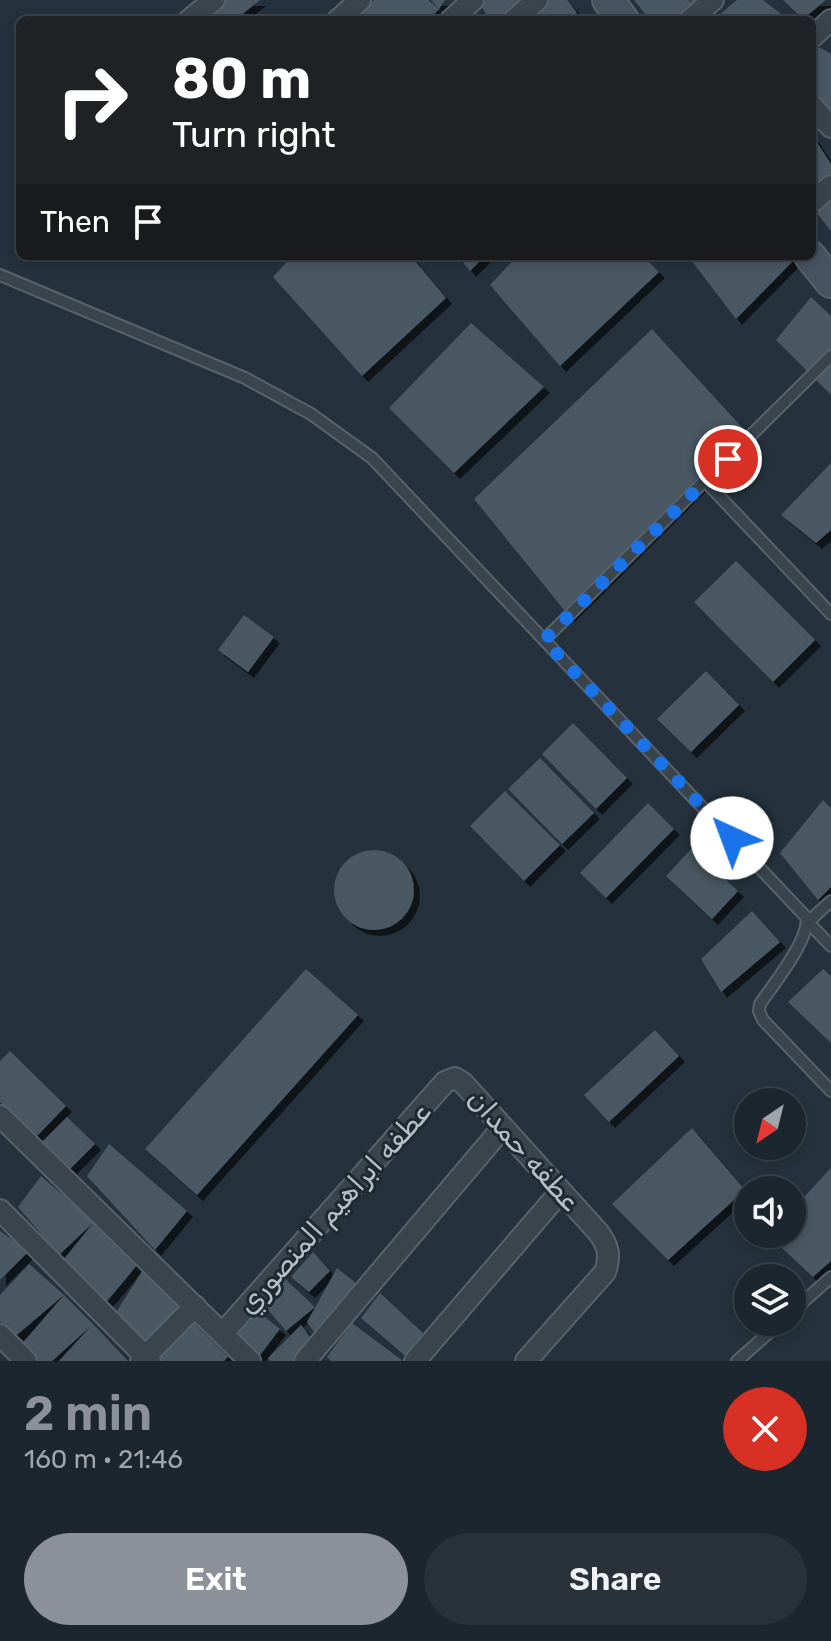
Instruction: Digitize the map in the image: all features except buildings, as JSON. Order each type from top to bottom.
[{"type":"street","points":[[194,16],[214,0]]},
{"type":"street","points":[[342,16],[360,0]]},
{"type":"street","points":[[455,16],[473,0]]},
{"type":"street","points":[[519,16],[537,0]]},
{"type":"street","points":[[695,16],[713,0]]},
{"type":"street","points":[[816,33],[831,20]]},
{"type":"street","points":[[816,110],[831,127]]},
{"type":"street","points":[[813,260],[831,282]]},
{"type":"street","name":"عطفه حمدان","points":[[445,1082],[450,1078],[459,1080],[598,1232],[608,1250],[609,1261],[605,1272],[526,1361]]},
{"type":"street","name":"عطفه ابراهيم المنصوري","points":[[223,1333],[445,1082]]},
{"type":"street","points":[[0,1116],[250,1361]]},
{"type":"street","points":[[305,1361],[503,1127]]},
{"type":"street","points":[[415,1361],[561,1191]]},
{"type":"street","points":[[0,1210],[145,1359],[195,1306]]},
{"type":"street","points":[[0,1335],[26,1361]]},
{"type":"lane","points":[[0,275],[245,378],[311,414],[372,458],[831,946]]},
{"type":"lane","points":[[544,640],[831,356]]},
{"type":"lane","points":[[705,481],[831,614]]},
{"type":"lane","points":[[831,901],[808,922],[801,941],[760,1004],[759,1011],[763,1020],[831,1091]]},
{"type":"lane","points":[[806,1299],[831,1277]]},
{"type":"lane","points":[[737,1361],[765,1336]]},
{"type":"route","points":[[728,459],[544,640],[732,838]]}]
